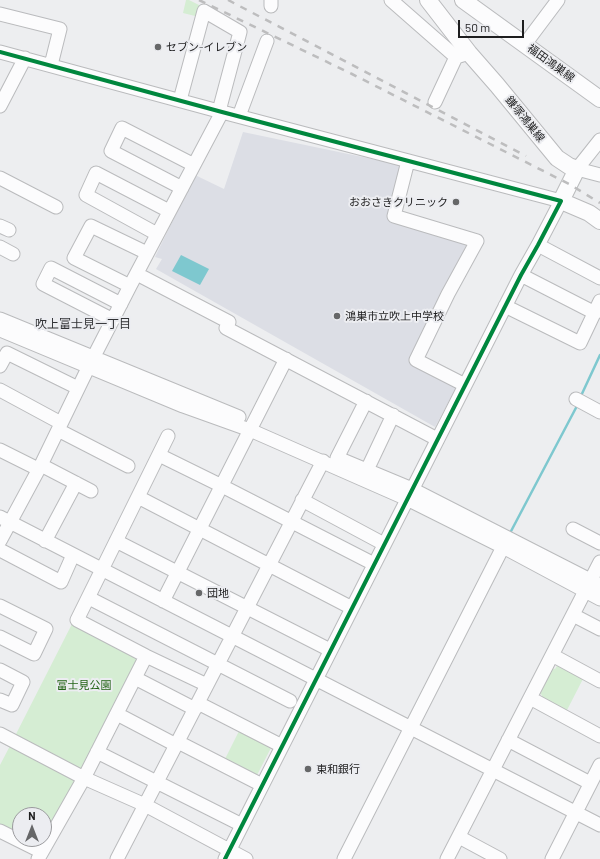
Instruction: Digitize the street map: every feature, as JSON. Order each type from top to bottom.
[{"type":"main road","name":"鎌塚鴻巣線","points":[[428,0],[462,55],[497,85],[557,158],[569,166],[577,169]]},
{"type":"main road","name":"福田鴻巣線","points":[[463,0],[600,99]]},
{"type":"main road","points":[[577,169],[561,201],[589,213],[600,221]]},
{"type":"street","points":[[390,0],[462,55],[435,102]]},
{"type":"street","points":[[525,44],[558,0]]},
{"type":"street","points":[[0,542],[5,520],[40,467],[91,362],[194,165],[220,111],[240,32],[204,11],[180,100]]},
{"type":"street","points":[[0,14],[60,30],[51,65]]},
{"type":"street","points":[[239,116],[267,41]]},
{"type":"street","points":[[0,52],[561,201],[505,306],[227,855]]},
{"type":"street","points":[[0,106],[25,58]]},
{"type":"street","points":[[182,188],[111,151],[122,128],[194,165]]},
{"type":"street","points":[[600,140],[577,169],[600,175]]},
{"type":"street","points":[[408,161],[394,216],[477,241],[448,294],[416,360],[465,385]]},
{"type":"street","points":[[157,234],[86,195],[96,173],[169,211]]},
{"type":"street","points":[[0,178],[56,207]]},
{"type":"street","points":[[130,286],[74,258],[77,252],[91,226],[147,253]]},
{"type":"street","points":[[538,245],[600,278]]},
{"type":"street","points":[[0,247],[13,254]]},
{"type":"street","points":[[113,320],[43,284],[51,268],[121,304]]},
{"type":"street","points":[[137,274],[229,322],[226,328],[438,439]]},
{"type":"street","points":[[505,306],[580,343],[597,307],[521,275]]},
{"type":"street","points":[[0,319],[91,362]]},
{"type":"street","points":[[0,330],[91,362],[367,470],[503,547],[592,585]]},
{"type":"street","points":[[0,366],[7,353],[78,388]]},
{"type":"street","points":[[164,601],[286,359]]},
{"type":"street","points":[[0,390],[128,466]]},
{"type":"street","points":[[576,400],[600,412]]},
{"type":"street","points":[[337,458],[366,401]]},
{"type":"street","points":[[367,470],[393,416]]},
{"type":"street","points":[[252,426],[322,461],[410,494],[592,585],[600,599]]},
{"type":"street","points":[[168,436],[77,620],[146,656],[207,685]]},
{"type":"street","points":[[0,450],[91,491]]},
{"type":"street","points":[[159,455],[374,564]]},
{"type":"street","points":[[117,859],[322,461]]},
{"type":"street","points":[[45,541],[76,483]]},
{"type":"street","points":[[138,497],[352,608]]},
{"type":"street","points":[[302,500],[384,544]]},
{"type":"street","points":[[5,520],[600,825]]},
{"type":"street","points":[[573,529],[600,543]]},
{"type":"street","points":[[116,541],[330,650]]},
{"type":"street","points":[[344,859],[503,547]]},
{"type":"street","points":[[0,550],[61,582],[73,555]]},
{"type":"street","points":[[447,859],[573,615],[592,585],[600,562]]},
{"type":"street","points":[[89,598],[290,701]]},
{"type":"street","points":[[0,606],[46,630],[34,654],[0,637]]},
{"type":"street","points":[[573,615],[600,629]]},
{"type":"street","points":[[552,655],[600,681]]},
{"type":"street","points":[[0,831],[40,856],[84,778],[146,656]]},
{"type":"street","points":[[0,670],[23,682],[12,705],[0,700]]},
{"type":"street","points":[[135,678],[282,746]]},
{"type":"street","points":[[530,698],[600,736]]},
{"type":"street","points":[[117,714],[262,785]]},
{"type":"street","points":[[0,734],[84,778],[145,805],[227,855],[246,859]]},
{"type":"street","points":[[508,740],[594,782]]},
{"type":"street","points":[[97,752],[242,825]]},
{"type":"street","points":[[553,859],[576,812],[594,782],[600,765]]},
{"type":"street","points":[[459,837],[500,859]]},
{"type":"shaded area","name":"鴻巣市立吹上中学校","points":[[243,132],[401,165],[388,219],[467,244],[412,363],[456,388],[435,427],[156,269],[162,259],[155,257],[195,175],[224,189]]},
{"type":"green space","points":[[186,0],[201,6],[199,17],[183,13]]},
{"type":"green space","name":"富士見公園","points":[[73,622],[139,658],[83,771],[15,736]]},
{"type":"green space","points":[[558,664],[584,677],[565,714],[540,700],[542,695],[540,694],[552,668],[555,669]]},
{"type":"green space","points":[[241,727],[273,744],[255,779],[223,763]]},
{"type":"green space","points":[[12,742],[75,775],[76,783],[52,825],[52,807],[12,807],[12,833],[0,827],[0,765]]},
{"type":"water","points":[[181,255],[209,269],[200,285],[172,271]]},
{"type":"waterway","points":[[580,398],[600,355]]},
{"type":"waterway","points":[[509,535],[578,404]]},
{"type":"railway","points":[[199,0],[352,74],[569,184],[600,203]]},
{"type":"railway","points":[[228,0],[526,156]]},
{"type":"cycle path","points":[[0,52],[561,201],[521,275],[225,859]]},
{"type":"place","name":"セブン-イレブン","points":[[158,47]]},
{"type":"place","name":"おおさきクリニック","points":[[456,202]]},
{"type":"place","name":"鴻巣市立吹上中学校","points":[[337,316]]},
{"type":"place","name":"団地","points":[[199,593]]},
{"type":"place","name":"東和銀行","points":[[308,769]]},
{"type":"district","name":"吹上富士見一丁目","points":[[83,324]]}]
